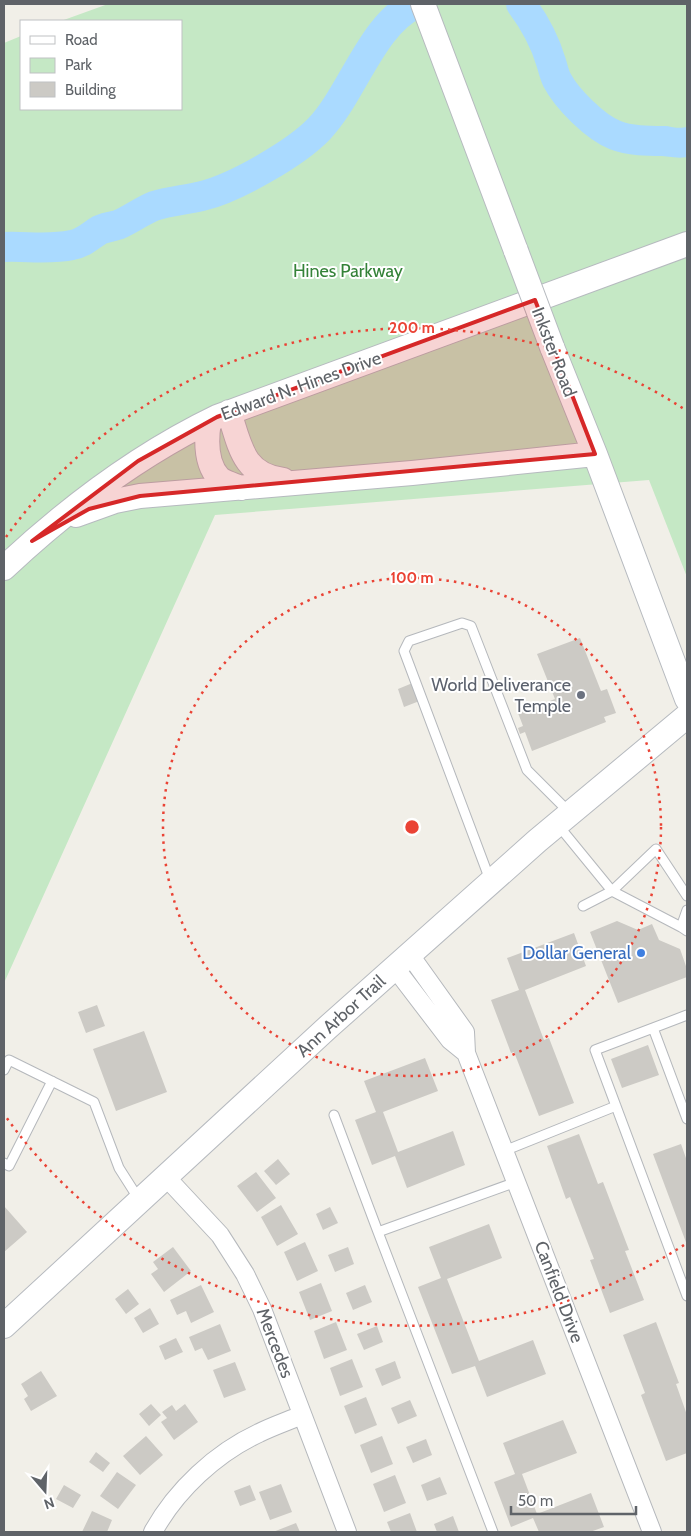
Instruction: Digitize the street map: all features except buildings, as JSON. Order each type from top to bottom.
[{"type":"street","name":"Inkster Road","points":[[423,4],[687,699]]},
{"type":"street","name":"Edward N. Hines Drive","points":[[4,568],[32,541],[86,497],[174,439],[219,417],[687,244]]},
{"type":"street","points":[[241,488],[219,478],[212,467],[206,448],[206,436],[219,417],[252,468],[264,476],[300,483]]},
{"type":"street","points":[[32,541],[71,517],[115,501],[140,496],[300,483],[595,454]]},
{"type":"street","name":"Ann Arbor Trail","points":[[4,1326],[327,1028],[564,819],[687,716]]},
{"type":"street","name":"Canfield Drive","points":[[403,962],[450,1040],[466,1053],[652,1532]]},
{"type":"street","name":"Mercedes","points":[[165,1176],[220,1235],[245,1274],[262,1309],[347,1532]]},
{"type":"street","points":[[153,1532],[165,1511],[178,1495],[224,1454],[260,1432],[302,1416]]},
{"type":"lane","points":[[491,883],[404,651],[409,642],[462,623],[471,626],[527,770],[564,819],[612,891],[684,929],[687,910]]},
{"type":"lane","points":[[583,906],[612,891],[656,849],[687,896]]},
{"type":"lane","points":[[687,1016],[595,1050],[687,1296]]},
{"type":"lane","points":[[653,1028],[687,1119]]},
{"type":"lane","points":[[4,1070],[9,1060],[94,1102],[119,1168],[140,1201]]},
{"type":"lane","points":[[4,1163],[9,1166],[52,1081]]},
{"type":"lane","points":[[504,1152],[616,1106]]},
{"type":"lane","points":[[334,1115],[493,1532]]},
{"type":"lane","points":[[378,1232],[516,1182]]},
{"type":"highlighted area","points":[[535,300],[595,454],[140,496],[89,509],[32,541],[138,461],[217,417]]},
{"type":"green space","name":"Hines Parkway","points":[[108,4],[687,4],[687,577],[649,480],[215,515],[4,983],[4,43],[20,36],[20,110],[182,110],[182,20],[64,20]]},
{"type":"waterway","points":[[4,247],[55,247],[76,244],[86,240],[100,230],[120,224],[154,206],[202,196],[231,186],[281,159],[319,129],[331,115],[363,61],[387,27],[401,13],[416,4]]},
{"type":"waterway","points":[[521,4],[542,39],[557,80],[567,95],[590,119],[607,131],[627,138],[678,143],[687,142]]},
{"type":"place","name":"World Deliverance Temple","points":[[581,695]]},
{"type":"place","name":"Dollar General","points":[[641,953]]}]
